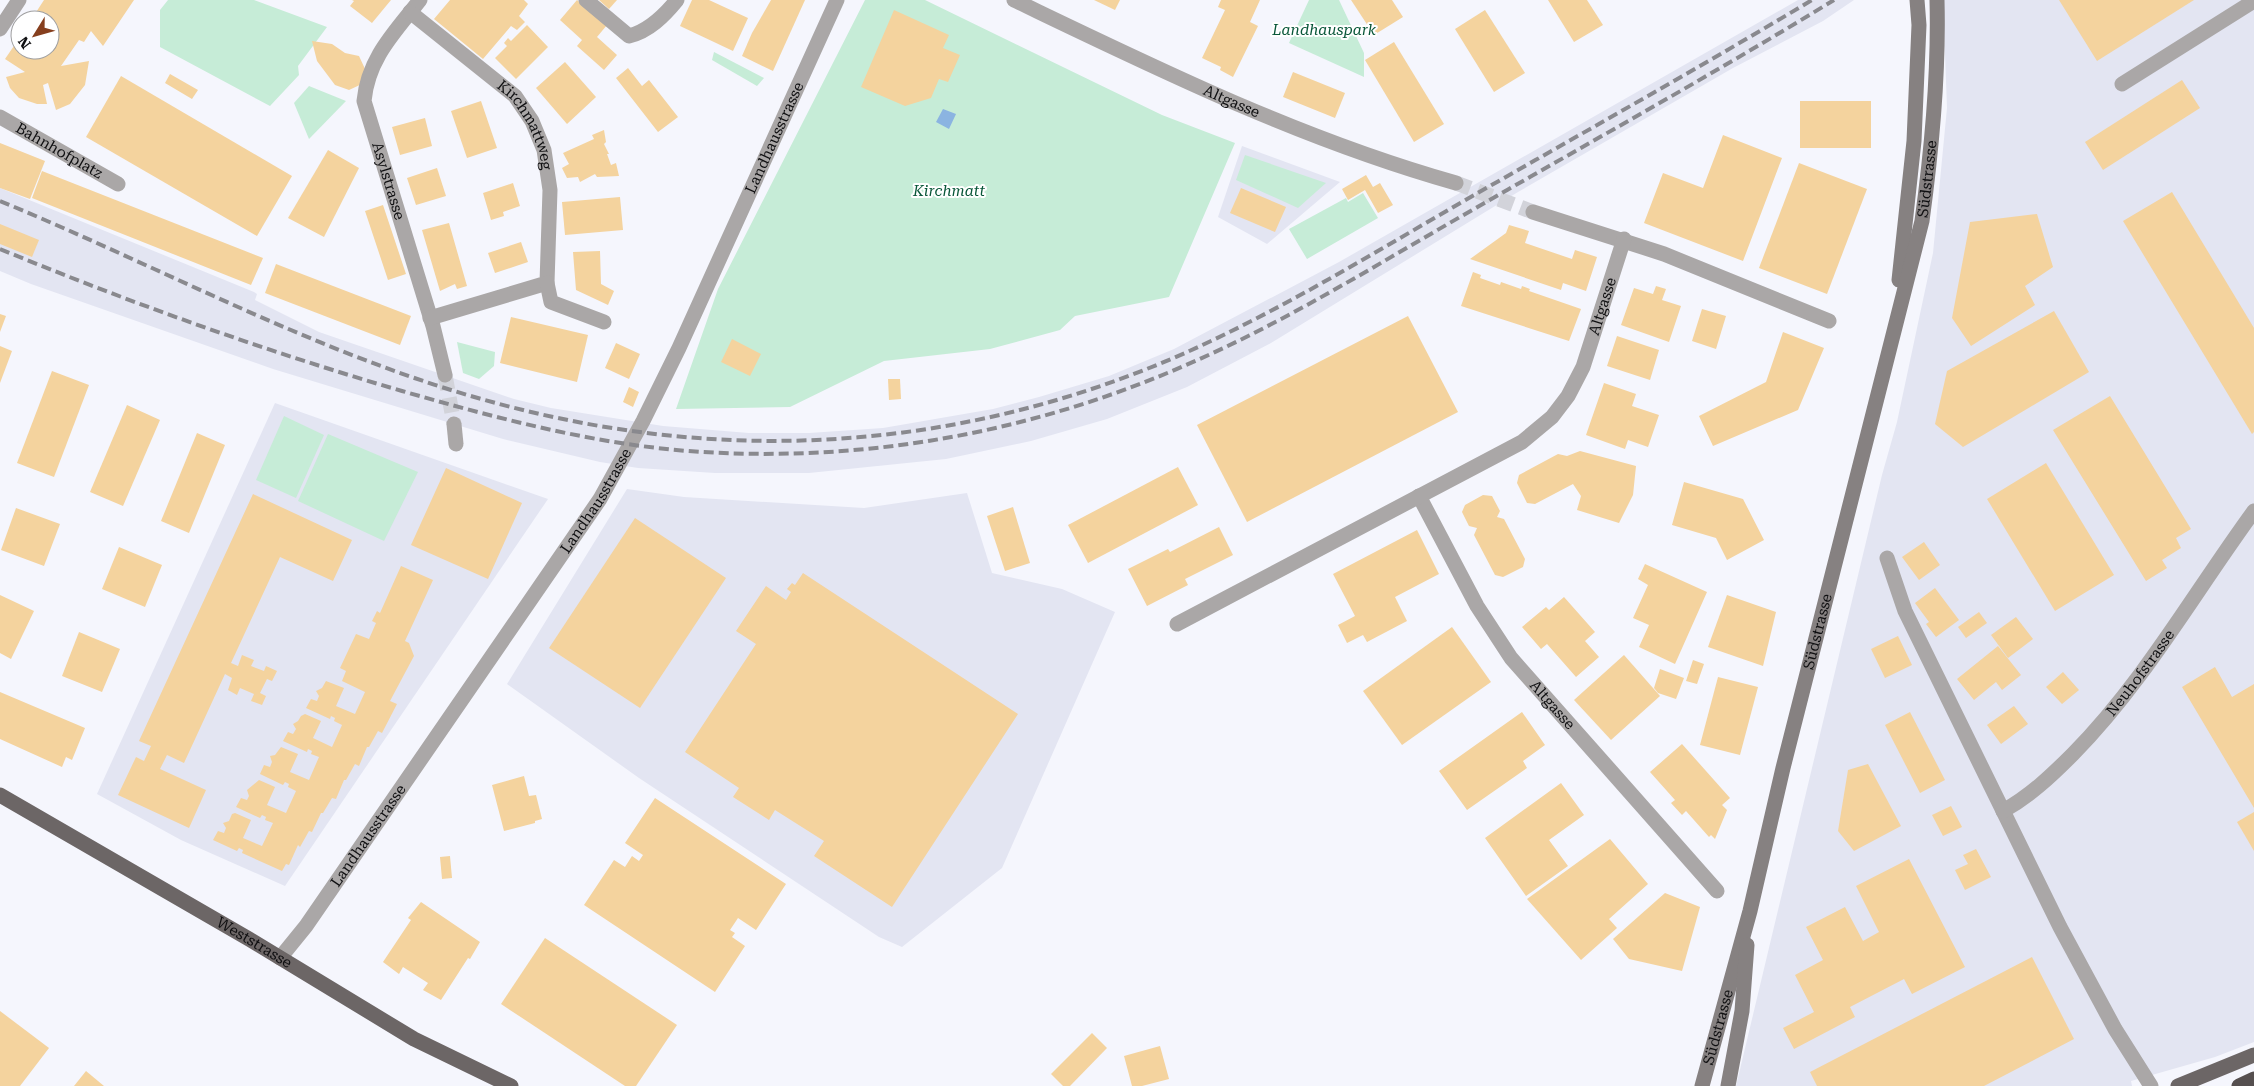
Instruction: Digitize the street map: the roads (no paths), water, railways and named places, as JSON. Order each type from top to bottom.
[{"type":"highway","points":[[2239,1086],[2254,1079]]},
{"type":"main road","name":"Südstrasse","points":[[1889,353],[1906,223],[1914,141],[1918,26],[1917,0]]},
{"type":"main road","name":"Südstrasse","points":[[1702,1086],[1750,911],[1783,768],[1922,222],[1930,166],[1937,77],[1937,0]]},
{"type":"main road","name":"Weststrasse","points":[[0,795],[280,958],[414,1039],[511,1086]]},
{"type":"main road","name":"Südstrasse","points":[[1728,1086],[1742,1011],[1750,911]]},
{"type":"main road","points":[[2178,1086],[2254,1055]]},
{"type":"street","points":[[0,29],[19,0]]},
{"type":"street","name":"Asylstrasse","points":[[420,0],[376,56],[365,88],[364,100],[430,318],[445,376]]},
{"type":"street","points":[[586,0],[629,36],[640,33],[652,26],[677,0]]},
{"type":"street","name":"Landhausstrasse","points":[[280,958],[306,926],[600,499],[661,386],[837,0]]},
{"type":"street","name":"Altgasse","points":[[1014,0],[1173,78],[1268,118],[1372,158],[1456,183]]},
{"type":"street","points":[[2122,84],[2254,1]]},
{"type":"street","name":"Kirchmattweg","points":[[410,12],[515,96],[532,121],[544,150],[550,190],[546,283],[551,302],[604,322]]},
{"type":"street","name":"Bahnhofplatz","points":[[0,117],[118,184]]},
{"type":"street","points":[[1533,212],[1624,239],[1829,321]]},
{"type":"street","name":"Altgasse","points":[[1177,624],[1522,442],[1552,417],[1568,396],[1583,367],[1624,239]]},
{"type":"street","points":[[430,318],[546,283]]},
{"type":"street","points":[[454,424],[456,444]]},
{"type":"street","name":"Altgasse","points":[[1419,496],[1477,606],[1511,658],[1717,891]]},
{"type":"street","name":"Neuhofstrasse","points":[[2003,811],[2027,798],[2095,732],[2126,694],[2254,512]]},
{"type":"street","points":[[1887,558],[1904,611],[2003,811],[2098,997],[2151,1086]]},
{"type":"water","points":[[943,109],[956,114],[949,129],[936,122]]},
{"type":"tunnel","points":[[1456,183],[1533,212]]},
{"type":"tunnel","points":[[445,375],[454,424]]},
{"type":"railway","points":[[0,201],[316,341],[380,366],[445,388],[511,407],[597,426],[683,437],[768,441],[853,438],[937,427],[1021,410],[1103,385],[1185,353],[1256,319],[1326,281],[1682,77],[1812,0]]},
{"type":"railway","points":[[0,249],[149,307],[300,360],[439,401],[551,430],[626,444],[703,452],[765,454],[827,452],[888,447],[1010,425],[1069,408],[1128,388],[1223,348],[1332,291],[1699,80],[1834,0]]},
{"type":"park label","name":"Landhauspark","points":[[1324,30]]},
{"type":"park label","name":"Kirchmatt","points":[[949,191]]}]
